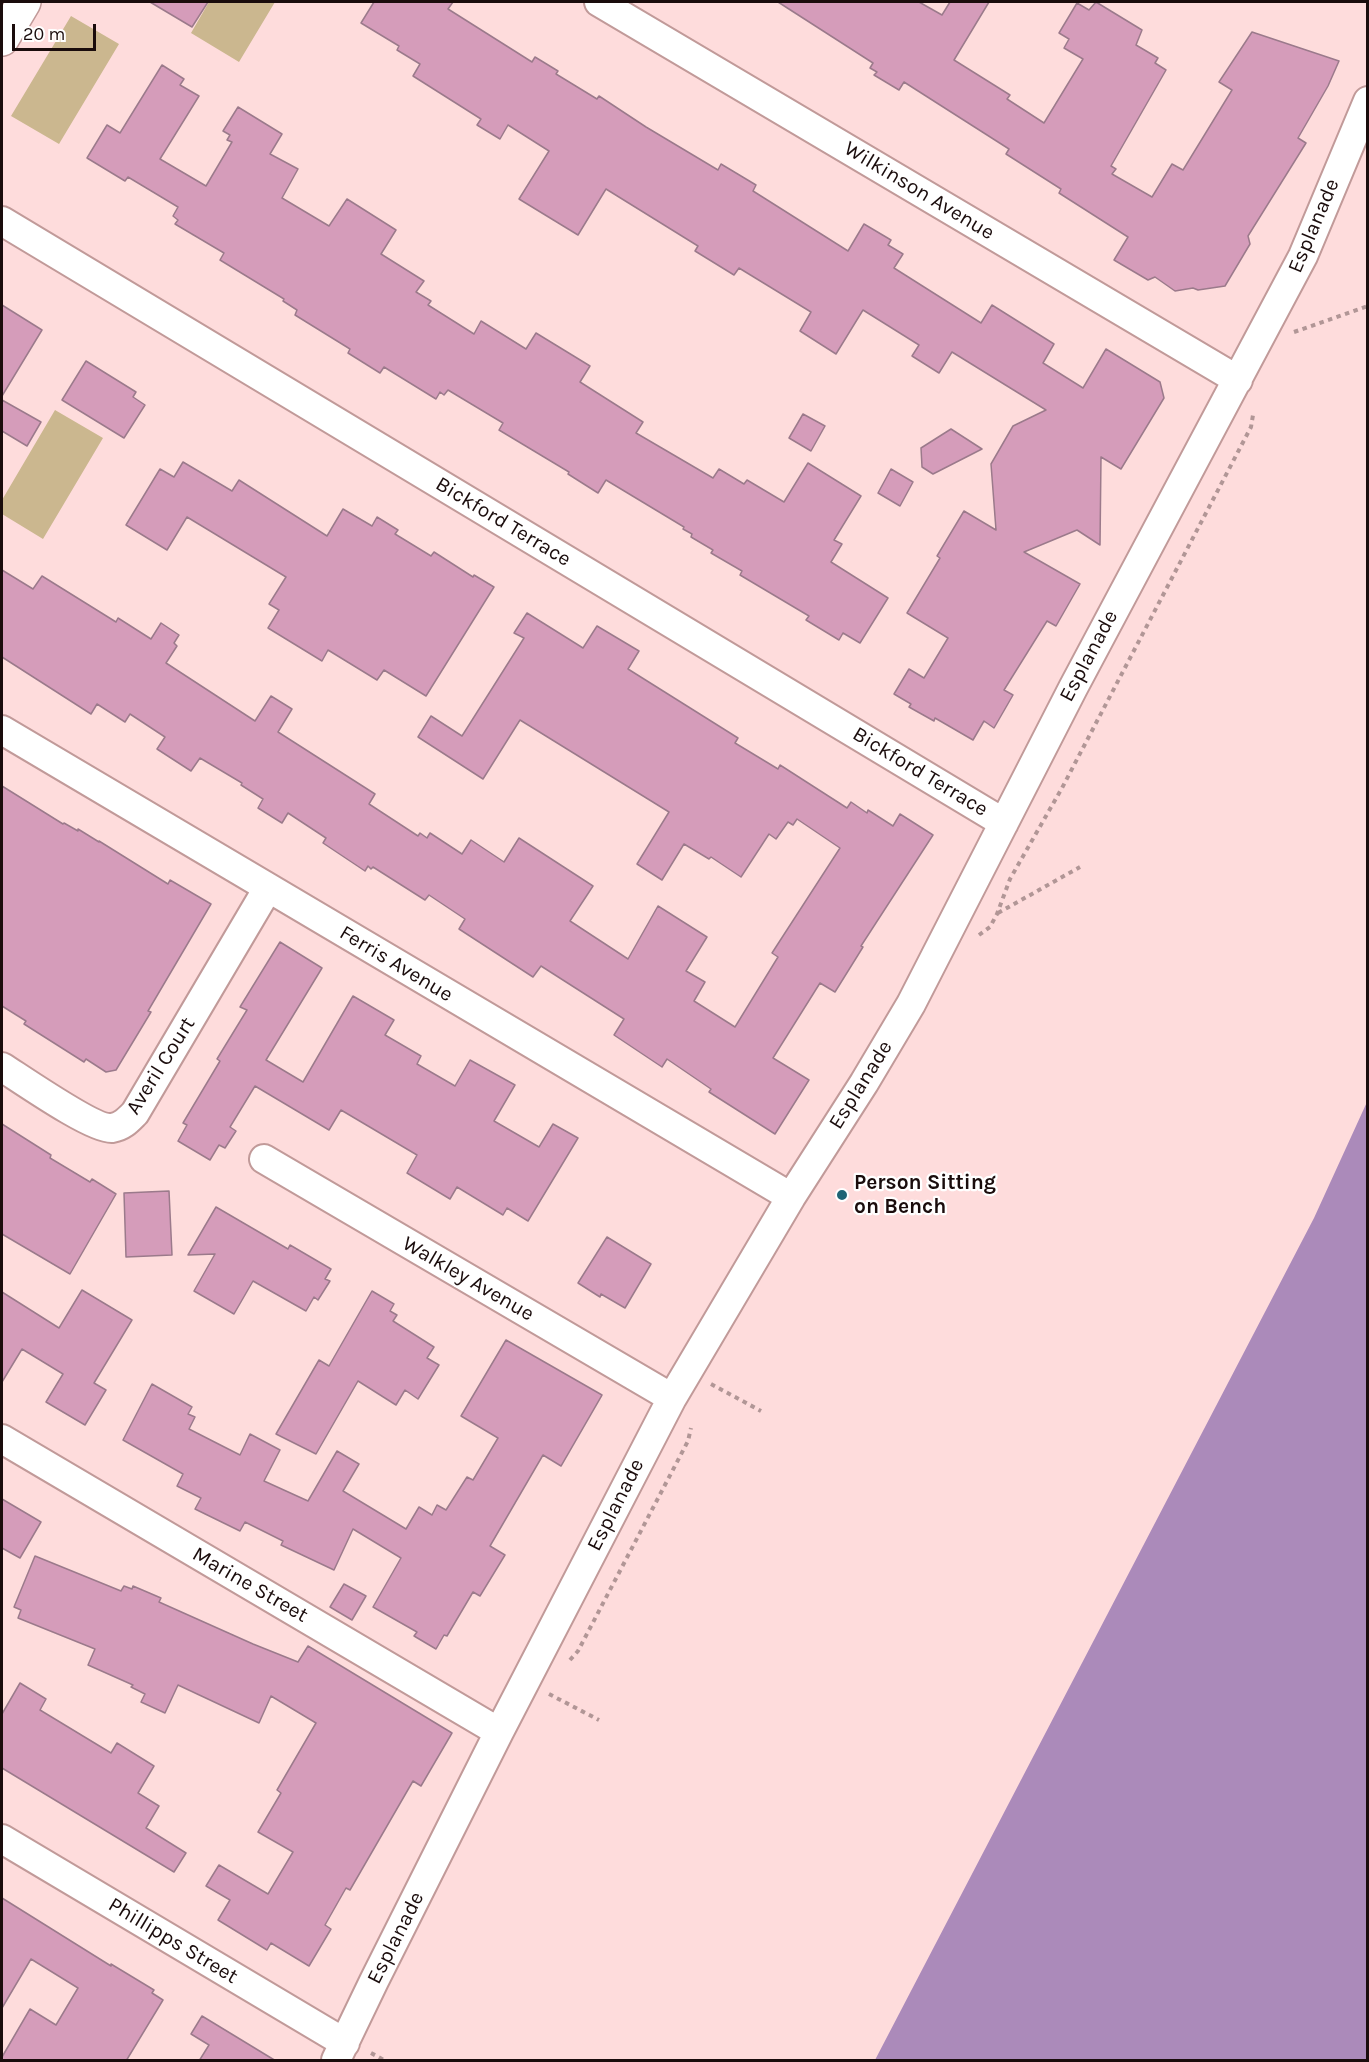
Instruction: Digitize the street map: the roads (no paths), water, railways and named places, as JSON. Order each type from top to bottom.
[{"type":"street","points":[[2,39],[24,2]]},
{"type":"street","name":"Wilkinson Avenue","points":[[599,2],[1238,380]]},
{"type":"street","name":"Esplanade","points":[[350,2052],[374,1981],[499,1732],[672,1398],[791,1197],[864,1083],[910,1004],[1122,594],[1303,256],[1368,100]]},
{"type":"street","name":"Bickford Terrace","points":[[2,221],[1004,823]]},
{"type":"street","name":"Ferris Avenue","points":[[2,730],[791,1197]]},
{"type":"street","name":"Averil Court","points":[[2,1067],[92,1122],[110,1128],[124,1124],[135,1113],[268,888]]},
{"type":"street","name":"Walkley Avenue","points":[[264,1159],[672,1398]]},
{"type":"street","name":"Marine Street","points":[[2,1439],[499,1732]]},
{"type":"street","name":"Phillipps Street","points":[[2,1839],[350,2052]]},
{"type":"place","name":"Person Sitting on Bench","points":[[842,1195]]}]
